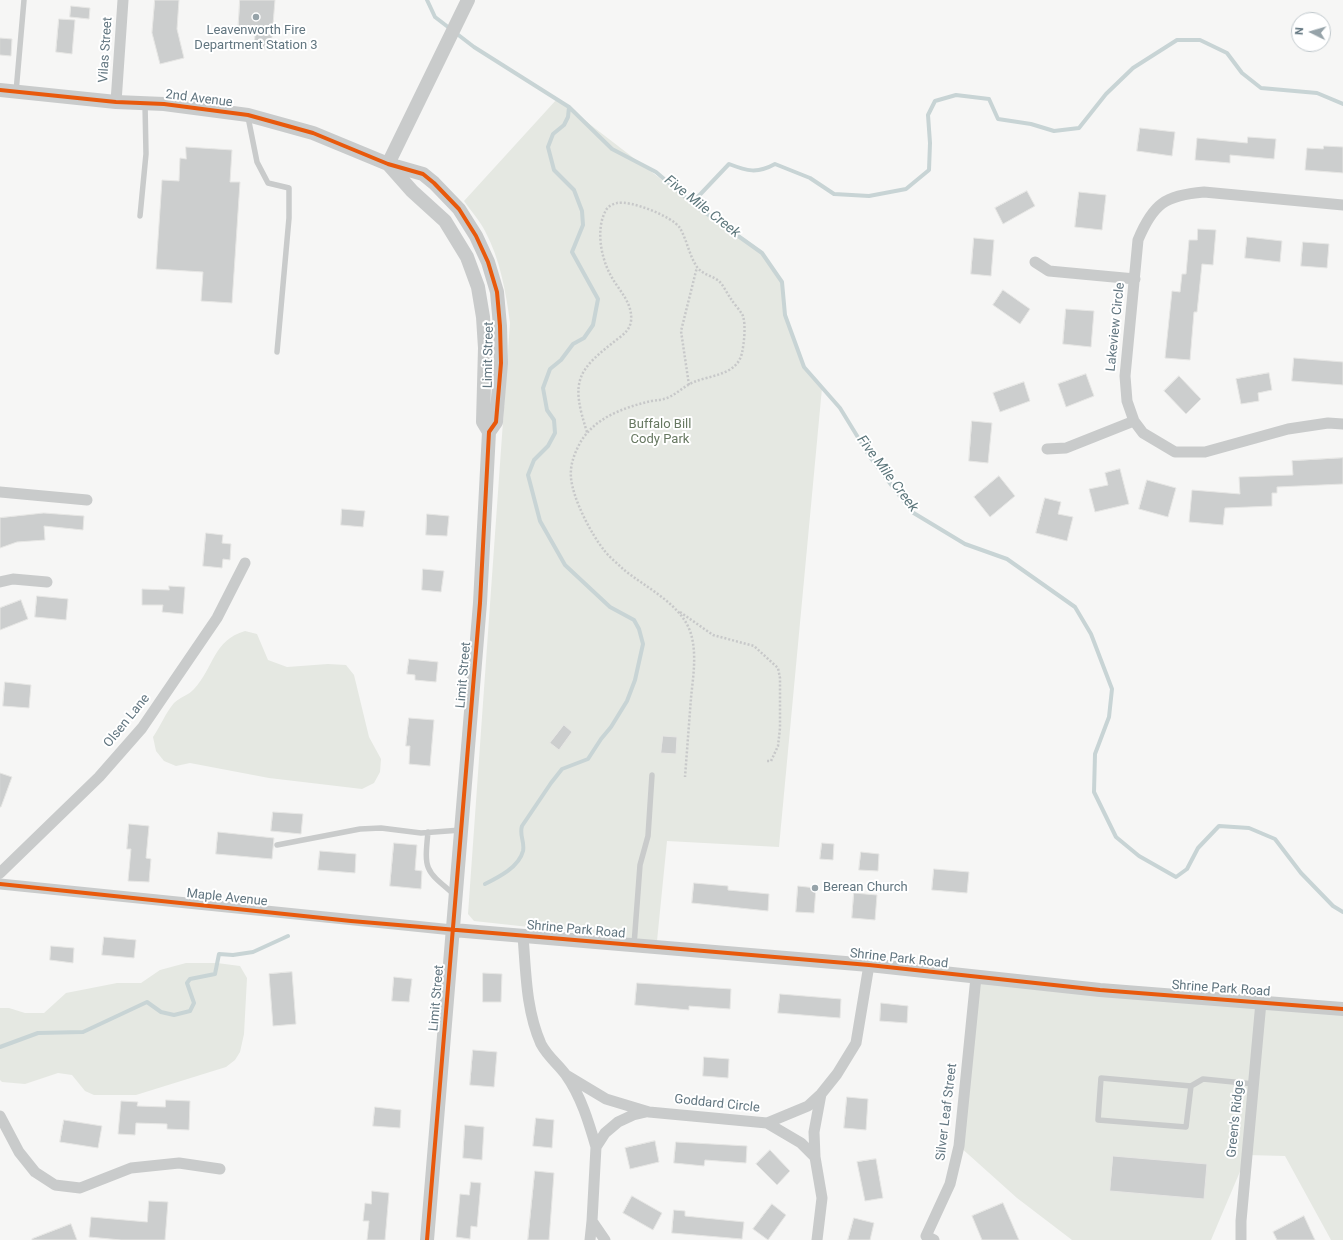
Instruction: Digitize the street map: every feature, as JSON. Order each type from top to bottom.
[{"type":"street","name":"Vilas Street","points":[[116,102],[123,0]]},
{"type":"street","points":[[388,164],[468,0]]},
{"type":"street","name":"2nd Avenue","points":[[0,90],[116,102],[145,103],[248,115],[313,133],[388,164]]},
{"type":"street","name":"Limit Street","points":[[388,164],[412,191],[445,221],[467,257],[478,287],[483,317],[485,348],[483,422],[489,432]]},
{"type":"street","name":"Limit Street","points":[[388,164],[423,174],[434,183],[459,209],[476,236],[488,262],[497,292],[500,326],[500,356],[496,422],[489,432],[480,603],[427,1240]]},
{"type":"street","name":"Lakeview Circle","points":[[1343,205],[1204,192],[1182,194],[1163,202],[1146,220],[1138,240],[1125,376],[1127,401],[1134,421],[1143,433],[1176,452],[1205,452],[1288,429],[1328,423],[1343,424]]},
{"type":"street","points":[[1035,262],[1049,271],[1135,279]]},
{"type":"street","points":[[1047,449],[1066,448],[1134,421]]},
{"type":"street","points":[[0,492],[87,500]]},
{"type":"street","name":"Olsen Lane","points":[[0,873],[99,777],[142,728],[217,618],[245,563]]},
{"type":"street","points":[[0,582],[12,579],[47,582]]},
{"type":"street","name":"Maple Avenue","points":[[0,884],[453,930]]},
{"type":"street","name":"Shrine Park Road","points":[[453,930],[869,965],[1100,990],[1343,1009]]},
{"type":"street","name":"Goddard Circle","points":[[524,936],[527,989],[534,1027],[552,1061],[566,1075],[606,1099],[648,1112],[767,1123],[808,1106],[821,1094],[837,1074],[856,1043],[869,965]]},
{"type":"street","name":"Silver Leaf Street","points":[[934,1240],[926,1236],[950,1184],[958,1146],[976,977]]},
{"type":"street","name":"Green's Ridge","points":[[1241,1240],[1240,1221],[1262,1002]]},
{"type":"street","name":"Goddard Circle","points":[[566,1075],[585,1110],[596,1147]]},
{"type":"street","points":[[817,1240],[822,1198],[815,1157],[814,1132],[821,1094]]},
{"type":"street","points":[[590,1240],[596,1147],[605,1133],[618,1122],[633,1115],[648,1112]]},
{"type":"street","points":[[0,1116],[19,1152],[34,1172],[55,1184],[80,1188],[131,1168],[179,1163],[220,1169]]},
{"type":"street","points":[[767,1123],[801,1143],[815,1157]]},
{"type":"street","points":[[592,1222],[605,1240]]},
{"type":"lane","points":[[16,92],[24,0]]},
{"type":"lane","points":[[140,216],[146,154],[145,103]]},
{"type":"lane","points":[[248,115],[257,162],[268,183],[289,188],[289,218],[277,352]]},
{"type":"lane","points":[[634,945],[640,865],[648,836],[652,775]]},
{"type":"lane","points":[[277,845],[360,829],[381,828],[428,832],[462,830]]},
{"type":"lane","points":[[428,832],[425,859],[428,869],[438,881],[456,896]]},
{"type":"lane","points":[[1191,1086],[1186,1127],[1098,1120],[1101,1078],[1191,1086],[1203,1079],[1254,1084]]},
{"type":"path","points":[[587,432],[579,402],[578,384],[598,354],[626,333],[630,328],[631,323],[631,308],[610,275],[604,260],[601,233],[605,211],[610,205],[617,202],[624,203],[654,212],[674,222],[680,227],[697,267],[705,275],[721,282],[742,316],[743,342],[741,357],[732,369],[689,385],[665,399],[650,402],[604,418],[587,432],[574,457],[571,477],[577,500],[591,529],[609,556],[623,569],[676,610],[713,636],[754,646],[778,668],[780,678],[780,728],[774,755],[771,761],[766,761]]},
{"type":"path","points":[[689,385],[681,331],[697,267]]},
{"type":"path","points":[[676,610],[689,628],[692,636],[695,659],[685,777]]},
{"type":"green space","name":"Buffalo Bill Cody Park","points":[[557,99],[692,203],[762,253],[782,282],[785,315],[804,367],[822,388],[779,847],[667,841],[657,941],[474,921],[468,914],[510,323],[507,299],[495,253],[483,227],[464,201]]},
{"type":"green space","points":[[245,631],[257,634],[268,660],[287,667],[328,664],[346,665],[354,675],[369,737],[381,759],[380,772],[374,783],[362,789],[269,778],[190,763],[176,766],[164,761],[156,751],[153,737],[168,711],[176,701],[190,693],[201,681],[220,648],[226,641],[234,635]]},
{"type":"green space","points":[[186,963],[217,963],[240,966],[247,978],[244,1034],[240,1052],[235,1060],[226,1067],[136,1095],[94,1095],[85,1091],[72,1075],[58,1073],[25,1084],[2,1082],[0,1080],[0,1008],[9,1008],[25,1013],[44,1013],[66,993],[117,983],[141,983],[160,970]]},
{"type":"green space","points":[[976,977],[1343,1009],[1343,1240],[1331,1240],[1285,1156],[1247,1155],[1211,1240],[1072,1240],[1017,1198],[959,1146]]},
{"type":"building","points":[[155,0],[179,0],[177,29],[184,58],[160,64],[152,33]]},
{"type":"building","name":"Leavenworth Fire Department Station 3","points":[[240,0],[275,0],[271,49],[254,48],[255,35],[238,34]]},
{"type":"building","points":[[71,6],[90,8],[89,19],[70,17]]},
{"type":"building","points":[[59,19],[75,20],[72,54],[56,52]]},
{"type":"building","points":[[0,38],[12,39],[11,56],[0,55]]},
{"type":"building","points":[[1140,128],[1175,132],[1172,156],[1137,151]]},
{"type":"building","points":[[1248,137],[1276,139],[1274,159],[1230,155],[1230,163],[1195,160],[1197,138],[1247,143]]},
{"type":"building","points":[[1324,146],[1343,147],[1343,173],[1305,170],[1307,148],[1323,149]]},
{"type":"building","points":[[186,147],[232,150],[230,182],[240,182],[232,303],[201,301],[203,272],[156,269],[162,180],[179,181],[180,158],[186,159]]},
{"type":"building","points":[[1027,191],[1035,206],[1003,224],[995,208]]},
{"type":"building","points":[[1079,192],[1106,195],[1102,230],[1075,227]]},
{"type":"building","points":[[1198,229],[1216,230],[1213,265],[1202,264],[1197,312],[1194,312],[1190,360],[1165,358],[1172,291],[1180,292],[1182,274],[1186,274],[1189,240],[1197,240]]},
{"type":"building","points":[[1247,237],[1282,241],[1280,262],[1245,258]]},
{"type":"building","points":[[974,238],[994,240],[991,276],[971,274]]},
{"type":"building","points":[[1303,242],[1329,244],[1327,268],[1301,266]]},
{"type":"building","points":[[1003,290],[1030,309],[1020,324],[993,305]]},
{"type":"building","points":[[1066,309],[1094,311],[1091,347],[1063,344]]},
{"type":"building","points":[[1294,358],[1343,362],[1343,385],[1292,381]]},
{"type":"building","points":[[1269,373],[1272,390],[1258,393],[1259,401],[1241,404],[1236,379]]},
{"type":"building","points":[[1086,374],[1094,396],[1066,407],[1058,384]]},
{"type":"building","points":[[1179,376],[1201,399],[1186,414],[1164,391]]},
{"type":"building","points":[[1024,382],[1030,401],[1000,412],[993,393]]},
{"type":"building","points":[[972,421],[992,423],[988,463],[969,461]]},
{"type":"building","points":[[1343,458],[1343,484],[1277,487],[1277,493],[1272,493],[1272,506],[1225,508],[1223,525],[1189,522],[1192,490],[1240,494],[1239,477],[1293,475],[1292,461]]},
{"type":"building","points":[[1120,469],[1129,504],[1095,512],[1089,489],[1108,485],[1105,473]]},
{"type":"building","points":[[999,476],[1015,496],[990,517],[974,497]]},
{"type":"building","points":[[1147,480],[1176,488],[1168,517],[1139,509]]},
{"type":"building","points":[[1045,498],[1061,502],[1058,514],[1073,517],[1067,541],[1036,533]]},
{"type":"building","points":[[342,509],[365,511],[363,527],[341,525]]},
{"type":"building","points":[[44,513],[84,516],[83,530],[44,526],[45,540],[17,542],[0,548],[0,518]]},
{"type":"building","points":[[427,514],[449,516],[447,536],[426,535]]},
{"type":"building","points":[[206,533],[223,535],[222,543],[231,544],[230,560],[223,559],[222,568],[203,566]]},
{"type":"building","points":[[423,569],[444,571],[441,592],[422,590]]},
{"type":"building","points":[[169,586],[185,587],[183,614],[162,612],[163,605],[142,605],[142,589],[169,590]]},
{"type":"building","points":[[37,596],[68,599],[66,620],[35,617]]},
{"type":"building","points":[[21,600],[28,619],[0,630],[0,608]]},
{"type":"building","points":[[409,659],[438,662],[436,682],[415,680],[415,675],[407,674]]},
{"type":"building","points":[[5,682],[31,685],[29,708],[3,706]]},
{"type":"building","points":[[409,718],[434,720],[430,766],[409,764],[410,746],[406,746]]},
{"type":"building","points":[[564,725],[572,732],[559,750],[550,743]]},
{"type":"building","points":[[663,736],[677,737],[676,754],[661,753]]},
{"type":"building","points":[[0,773],[12,777],[1,807],[0,807]]},
{"type":"building","points":[[273,812],[303,814],[301,834],[271,831]]},
{"type":"building","points":[[129,824],[149,826],[146,858],[151,859],[149,882],[128,881],[131,849],[127,849]]},
{"type":"building","points":[[218,832],[274,838],[272,859],[216,854]]},
{"type":"building","points":[[394,843],[417,845],[415,870],[422,871],[421,889],[390,886]]},
{"type":"building","points":[[822,843],[834,844],[833,860],[820,859]]},
{"type":"building","points":[[320,851],[356,854],[355,873],[318,870]]},
{"type":"building","points":[[861,852],[879,854],[878,871],[859,870]]},
{"type":"building","points":[[934,869],[969,872],[967,893],[932,890]]},
{"type":"building","points":[[694,883],[728,886],[728,890],[769,894],[768,911],[692,903]]},
{"type":"building","points":[[798,886],[816,888],[814,913],[796,912]]},
{"type":"building","points":[[854,893],[877,895],[875,920],[852,918]]},
{"type":"building","points":[[104,937],[136,940],[134,958],[102,955]]},
{"type":"building","points":[[51,946],[74,948],[73,963],[50,960]]},
{"type":"building","points":[[292,972],[296,1024],[273,1026],[269,974]]},
{"type":"building","points":[[483,973],[502,974],[501,1002],[483,1002]]},
{"type":"building","points":[[394,977],[412,979],[409,1002],[392,1001]]},
{"type":"building","points":[[637,983],[731,989],[730,1009],[689,1006],[689,1010],[635,1005]]},
{"type":"building","points":[[780,994],[841,999],[840,1018],[778,1013]]},
{"type":"building","points":[[881,1003],[908,1006],[907,1023],[880,1021]]},
{"type":"building","points":[[473,1050],[497,1052],[494,1087],[470,1085]]},
{"type":"building","points":[[704,1057],[729,1059],[728,1078],[703,1076]]},
{"type":"building","points":[[847,1097],[868,1099],[866,1130],[844,1128]]},
{"type":"building","points":[[166,1100],[190,1101],[189,1130],[167,1129],[167,1124],[136,1123],[135,1135],[118,1134],[121,1101],[138,1102],[137,1106],[165,1107]]},
{"type":"building","points":[[375,1107],[401,1110],[400,1128],[373,1126]]},
{"type":"building","points":[[536,1118],[554,1120],[552,1148],[533,1146]]},
{"type":"building","points":[[64,1120],[102,1126],[98,1148],[60,1142]]},
{"type":"building","points":[[465,1125],[484,1127],[482,1160],[463,1158]]},
{"type":"building","points":[[655,1141],[659,1162],[630,1169],[625,1148]]},
{"type":"building","points":[[676,1142],[747,1146],[746,1163],[705,1160],[704,1166],[674,1163]]},
{"type":"building","points":[[770,1150],[790,1171],[777,1185],[756,1164]]},
{"type":"building","points":[[1113,1156],[1207,1164],[1204,1199],[1110,1191]]},
{"type":"building","points":[[876,1159],[883,1198],[865,1201],[857,1162]]},
{"type":"building","points":[[535,1171],[554,1173],[549,1240],[528,1240]]},
{"type":"building","points":[[471,1182],[481,1183],[477,1227],[471,1226],[470,1239],[456,1237],[460,1194],[469,1195]]},
{"type":"building","points":[[372,1191],[389,1193],[385,1240],[367,1240],[369,1221],[363,1221],[365,1203],[371,1204]]},
{"type":"building","points":[[632,1196],[662,1213],[653,1230],[623,1213]]},
{"type":"building","points":[[149,1201],[168,1202],[165,1240],[121,1240],[89,1237],[91,1217],[147,1222]]},
{"type":"building","points":[[1003,1203],[1019,1240],[982,1240],[972,1216]]},
{"type":"building","points":[[772,1204],[786,1215],[768,1240],[753,1229]]},
{"type":"building","points":[[674,1210],[685,1211],[685,1216],[744,1222],[742,1239],[672,1233]]},
{"type":"building","points":[[1304,1216],[1315,1240],[1277,1240],[1273,1232]]},
{"type":"building","points":[[854,1218],[874,1223],[870,1240],[848,1240]]},
{"type":"building","points":[[71,1224],[77,1240],[32,1240],[32,1239]]},
{"type":"waterway","name":"Five Mile Creek","points":[[427,0],[435,17],[474,47],[569,107],[612,149],[656,172],[692,203],[762,253],[782,282],[785,315],[804,367],[840,408],[870,457],[912,512],[965,544],[1007,559],[1075,607],[1091,634],[1112,689],[1109,717],[1095,754],[1094,792],[1116,837],[1139,856],[1176,877],[1187,869],[1198,848],[1219,826],[1249,828],[1275,839],[1301,873],[1333,906],[1343,912]]},
{"type":"waterway","points":[[692,203],[729,164],[747,170],[763,169],[775,164],[810,178],[834,194],[869,196],[906,189],[929,170],[930,143],[928,115],[935,101],[956,95],[989,99],[998,119],[1031,124],[1054,131],[1079,128],[1106,94],[1133,68],[1177,40],[1200,40],[1227,53],[1242,73],[1261,88],[1317,93],[1343,104]]},
{"type":"waterway","points":[[485,884],[508,871],[521,857],[523,851],[521,832],[522,826],[562,769],[588,759],[611,727],[627,701],[635,680],[643,644],[639,629],[634,620],[610,607],[565,565],[540,521],[528,475],[534,460],[548,446],[555,433],[554,420],[547,410],[543,388],[550,369],[561,360],[573,344],[584,338],[593,325],[598,299],[572,252],[583,225],[582,211],[574,190],[554,170],[548,147],[553,134],[564,125],[568,117],[569,107]]},
{"type":"waterway","points":[[0,1047],[38,1033],[83,1032],[147,1002],[161,1012],[174,1015],[190,1011],[194,1003],[187,983],[190,979],[215,974],[219,954],[233,955],[253,952],[288,936]]},
{"type":"cycle path","points":[[0,90],[116,102],[164,104],[248,115],[313,133],[388,164],[423,174],[434,183],[459,209],[476,236],[488,262],[497,292],[501,363],[496,422],[489,432],[480,603],[427,1240]]},
{"type":"cycle path","points":[[0,884],[351,921],[869,965],[1100,990],[1343,1009]]},
{"type":"place","name":"Leavenworth Fire Department Station 3","points":[[256,17]]},
{"type":"place","name":"Berean Church","points":[[815,888]]}]
